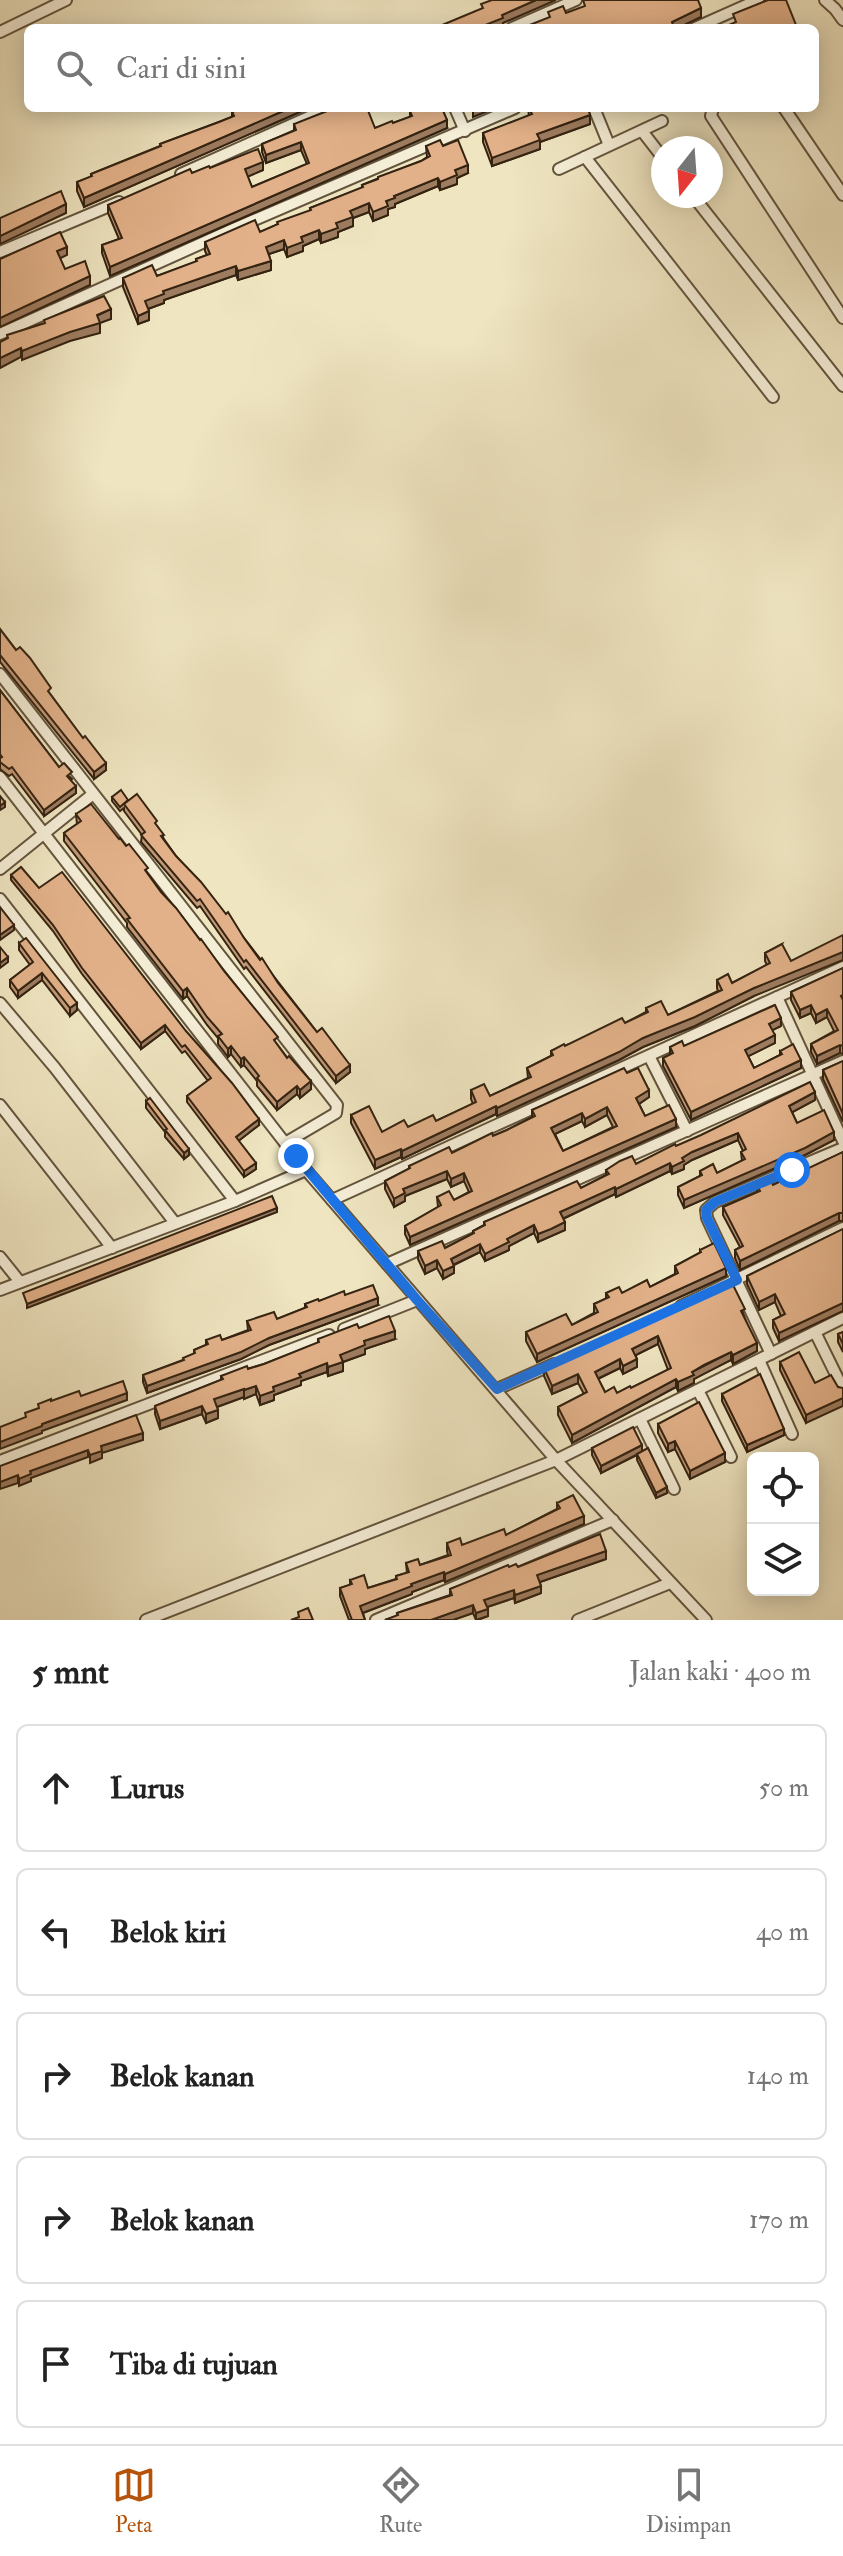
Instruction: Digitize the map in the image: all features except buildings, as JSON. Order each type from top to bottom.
[{"type":"street","points":[[0,32],[66,0]]},
{"type":"street","points":[[521,24],[576,0]]},
{"type":"street","points":[[704,24],[758,0]]},
{"type":"street","points":[[825,0],[839,7],[843,20]]},
{"type":"street","points":[[175,177],[320,112]]},
{"type":"street","points":[[457,112],[465,131]]},
{"type":"street","points":[[0,334],[231,230],[506,112]]},
{"type":"street","points":[[596,112],[609,145]]},
{"type":"street","points":[[712,112],[711,116],[843,318]]},
{"type":"street","points":[[787,112],[843,195]]},
{"type":"street","points":[[559,169],[662,121]]},
{"type":"street","points":[[642,131],[651,143]]},
{"type":"street","points":[[585,157],[773,397]]},
{"type":"street","points":[[0,252],[133,195]]},
{"type":"street","points":[[702,208],[843,386]]},
{"type":"street","points":[[0,674],[337,1105],[336,1113],[285,1143]]},
{"type":"street","points":[[0,777],[306,1170],[556,1460],[706,1620]]},
{"type":"street","points":[[0,869],[93,794]]},
{"type":"street","points":[[0,899],[235,1201]]},
{"type":"street","points":[[332,1200],[843,967]]},
{"type":"street","points":[[777,997],[843,1141]]},
{"type":"street","points":[[0,1003],[55,1068],[175,1223]]},
{"type":"street","points":[[649,1056],[687,1131]]},
{"type":"street","points":[[387,1264],[843,1061]]},
{"type":"street","points":[[0,1105],[112,1248]]},
{"type":"street","points":[[771,1354],[707,1218],[707,1208],[843,1148]]},
{"type":"street","points":[[0,1290],[235,1201],[306,1170]]},
{"type":"street","points":[[672,1310],[843,1228]]},
{"type":"street","points":[[0,1257],[20,1282]]},
{"type":"street","points":[[0,1461],[417,1300]]},
{"type":"street","points":[[146,1620],[556,1460],[843,1318]]},
{"type":"street","points":[[815,1332],[843,1389]]},
{"type":"street","points":[[497,1389],[562,1360]]},
{"type":"street","points":[[759,1360],[792,1434]]},
{"type":"street","points":[[698,1390],[731,1457]]},
{"type":"street","points":[[640,1419],[674,1489]]},
{"type":"street","points":[[376,1620],[613,1520]]},
{"type":"street","points":[[578,1620],[670,1583]]},
{"type":"route","points":[[296,1156],[417,1300],[497,1389],[737,1280],[706,1210],[715,1202],[792,1170]]}]
